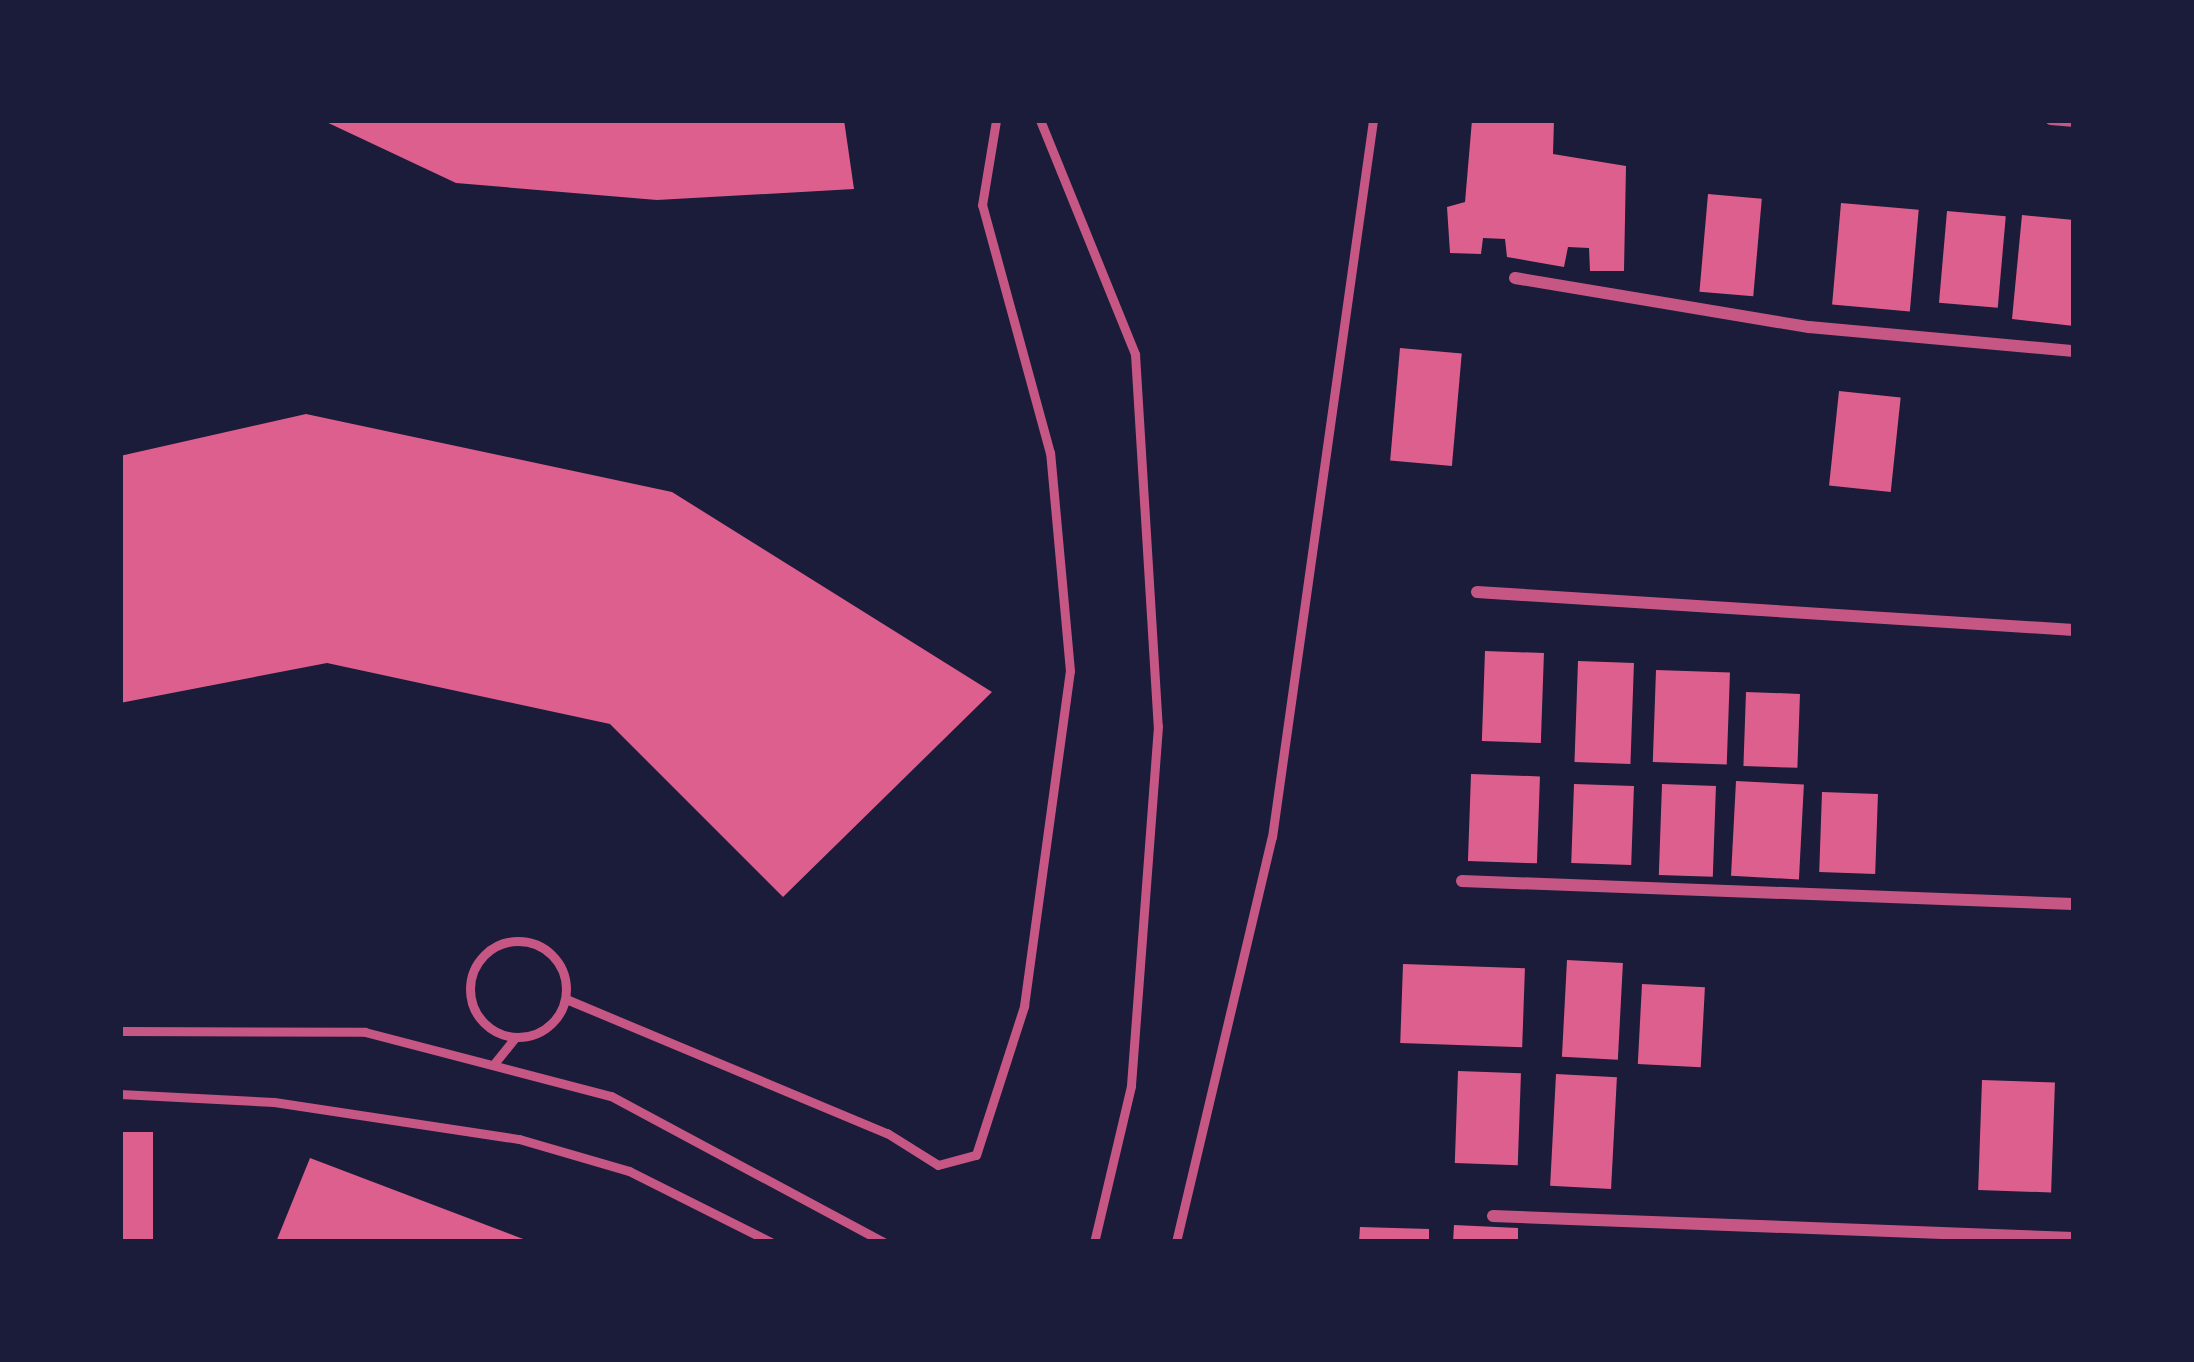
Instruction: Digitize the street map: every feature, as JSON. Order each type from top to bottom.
[{"type":"street","points":[[1515,278],[1810,327],[2074,351]]},
{"type":"street","points":[[1478,592],[2074,630]]},
{"type":"street","points":[[1462,880],[2074,904]]},
{"type":"street","points":[[1493,1216],[2074,1238]]},
{"type":"lane","points":[[566,998],[887,1133],[938,1166],[976,1155],[1024,1006],[1070,671],[1050,453],[982,205],[996,120]]},
{"type":"lane","points":[[1040,120],[1135,355],[1159,726],[1131,1086],[1094,1242]]},
{"type":"lane","points":[[1176,1242],[1272,837],[1372,120]]},
{"type":"lane","points":[[2050,120],[2074,122]]},
{"type":"lane","points":[[493,1065],[516,1037],[550,1025],[566,998],[562,969],[542,947],[513,942],[485,954],[470,1000],[488,1027],[516,1037]]},
{"type":"lane","points":[[120,1031],[365,1032],[611,1096],[883,1242]]},
{"type":"lane","points":[[120,1094],[274,1102],[519,1139],[628,1171],[771,1242]]},
{"type":"building","points":[[322,120],[844,120],[854,189],[657,200],[456,183]]},
{"type":"building","points":[[1472,120],[1554,120],[1553,154],[1626,166],[1624,271],[1590,271],[1589,248],[1568,247],[1564,267],[1507,257],[1505,239],[1483,238],[1481,254],[1450,253],[1447,207],[1465,202]]},
{"type":"building","points":[[1708,194],[1762,199],[1753,296],[1699,292]]},
{"type":"building","points":[[1841,203],[1919,210],[1910,311],[1832,305]]},
{"type":"building","points":[[1947,211],[2006,216],[1998,308],[1939,303]]},
{"type":"building","points":[[2022,215],[2074,220],[2074,326],[2012,319]]},
{"type":"building","points":[[1400,348],[1462,353],[1452,466],[1390,461]]},
{"type":"building","points":[[1839,391],[1901,397],[1891,492],[1829,485]]},
{"type":"building","points":[[306,414],[672,492],[992,692],[783,897],[610,724],[327,663],[120,703],[120,456]]},
{"type":"building","points":[[1485,651],[1544,653],[1541,743],[1482,741]]},
{"type":"building","points":[[1578,661],[1634,663],[1630,764],[1574,762]]},
{"type":"building","points":[[1656,670],[1730,673],[1727,765],[1653,762]]},
{"type":"building","points":[[1746,692],[1800,694],[1797,768],[1743,766]]},
{"type":"building","points":[[1471,774],[1540,776],[1537,863],[1468,861]]},
{"type":"building","points":[[1736,781],[1804,785],[1799,879],[1731,876]]},
{"type":"building","points":[[1574,784],[1634,786],[1631,865],[1571,863]]},
{"type":"building","points":[[1662,784],[1716,786],[1713,877],[1659,875]]},
{"type":"building","points":[[1822,792],[1878,794],[1875,874],[1819,872]]},
{"type":"building","points":[[1567,960],[1623,963],[1618,1060],[1562,1057]]},
{"type":"building","points":[[1403,964],[1525,968],[1522,1047],[1400,1043]]},
{"type":"building","points":[[1642,984],[1705,987],[1701,1067],[1638,1064]]},
{"type":"building","points":[[1458,1071],[1521,1073],[1518,1165],[1455,1163]]},
{"type":"building","points":[[1556,1074],[1617,1077],[1611,1189],[1550,1186]]},
{"type":"building","points":[[1982,1080],[2055,1083],[2051,1192],[1978,1190]]},
{"type":"building","points":[[120,1132],[153,1132],[153,1242],[120,1242]]},
{"type":"building","points":[[310,1158],[531,1242],[276,1242]]},
{"type":"building","points":[[1454,1225],[1518,1228],[1518,1242],[1453,1242]]},
{"type":"building","points":[[1360,1227],[1429,1229],[1429,1242],[1359,1242]]}]
